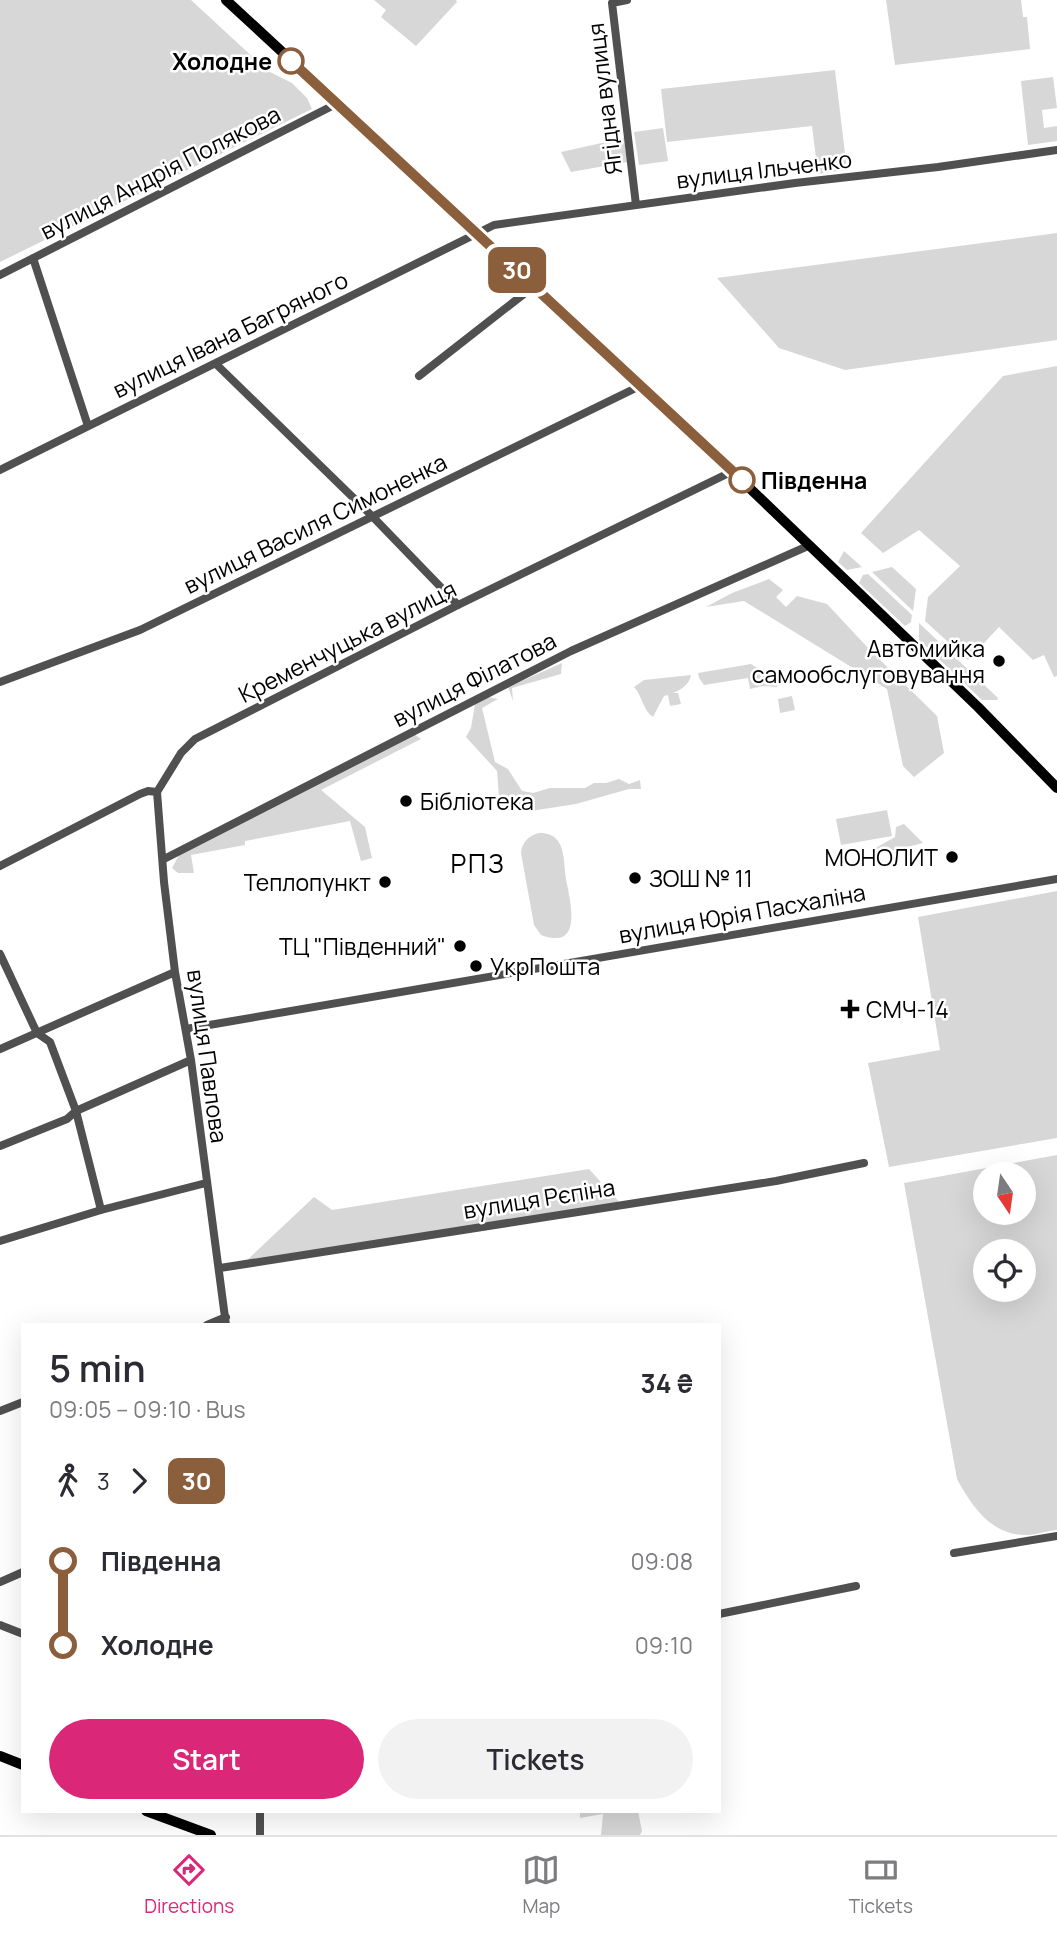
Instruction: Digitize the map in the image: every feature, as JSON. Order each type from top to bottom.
[{"type":"main road","points":[[226,0],[733,471],[978,707],[1057,788]]},
{"type":"main road","points":[[0,1756],[21,1764]]},
{"type":"main road","points":[[151,1813],[211,1835]]},
{"type":"street","name":"Ягідна вулиця","points":[[627,0],[612,4],[636,205]]},
{"type":"street","name":"вулиця Андрія Полякова","points":[[0,275],[338,103]]},
{"type":"street","name":"вулиця Ільченко","points":[[477,233],[494,225],[1057,150]]},
{"type":"street","name":"вулиця Івана Багряного","points":[[0,470],[477,233]]},
{"type":"street","points":[[33,258],[88,426]]},
{"type":"street","points":[[419,376],[534,286]]},
{"type":"street","points":[[216,363],[372,516],[458,606]]},
{"type":"street","name":"вулиця Василя Симоненка","points":[[0,682],[140,630],[642,385]]},
{"type":"street","name":"Кременчуцька вулиця","points":[[157,792],[181,753],[195,739],[733,471]]},
{"type":"street","name":"вулиця Філатова","points":[[164,859],[571,651],[808,546]]},
{"type":"street","points":[[0,866],[140,794],[157,792]]},
{"type":"street","name":"вулиця Павлова","points":[[157,792],[164,882],[226,1321]]},
{"type":"street","name":"вулиця Юрія Пасхаліна","points":[[186,1029],[1057,879]]},
{"type":"street","points":[[0,954],[37,1033],[50,1042],[76,1111],[101,1210]]},
{"type":"street","points":[[0,1048],[176,972]]},
{"type":"street","points":[[0,1146],[67,1119],[76,1111],[191,1060]]},
{"type":"street","name":"вулиця Рєпіна","points":[[220,1268],[776,1181],[864,1163]]},
{"type":"street","points":[[0,1241],[101,1210],[206,1183]]},
{"type":"street","points":[[0,1411],[21,1403]]},
{"type":"street","points":[[954,1553],[1057,1536]]},
{"type":"street","points":[[0,1582],[21,1573]]},
{"type":"street","points":[[721,1614],[856,1586]]},
{"type":"street","points":[[0,1625],[21,1633]]},
{"type":"street","points":[[260,1813],[260,1835]]},
{"type":"shaded area","points":[[0,0],[191,0],[268,71],[292,83],[307,98],[312,109],[0,262]]},
{"type":"shaded area","points":[[374,0],[457,2],[416,46],[381,17],[386,10]]},
{"type":"shaded area","points":[[886,0],[1021,0],[1023,17],[1027,17],[1030,49],[895,65]]},
{"type":"shaded area","points":[[835,70],[847,170],[818,174],[812,126],[667,142],[661,89]]},
{"type":"shaded area","points":[[1053,77],[1057,108],[1042,110],[1044,128],[1057,126],[1057,141],[1028,145],[1021,81]]},
{"type":"shaded area","points":[[663,128],[668,161],[639,165],[634,132]]},
{"type":"shaded area","points":[[624,138],[627,162],[571,172],[561,152]]},
{"type":"shaded area","points":[[1057,233],[1057,340],[845,370],[779,348],[717,278]]},
{"type":"shaded area","points":[[1057,366],[1057,676],[1054,677],[1044,655],[1033,660],[999,627],[968,660],[925,621],[928,597],[960,566],[919,530],[883,553],[861,533],[1003,376]]},
{"type":"shaded area","points":[[844,551],[862,567],[847,570],[838,562]]},
{"type":"shaded area","points":[[892,567],[916,589],[913,611],[872,572]]},
{"type":"shaded area","points":[[868,574],[912,615],[911,622],[905,626],[859,583],[863,575]]},
{"type":"shaded area","points":[[769,579],[783,590],[776,597],[786,607],[797,596],[827,604],[937,716],[944,753],[914,777],[903,766],[887,689],[744,601],[706,607],[732,593]]},
{"type":"shaded area","points":[[919,623],[998,698],[997,700],[982,700],[919,640]]},
{"type":"shaded area","points":[[562,663],[561,674],[512,688],[513,701],[508,687]]},
{"type":"shaded area","points":[[751,664],[779,682],[777,687],[750,689],[748,678],[704,685],[699,678],[698,673]]},
{"type":"shaded area","points":[[691,675],[685,686],[673,693],[678,693],[681,704],[670,706],[668,695],[664,696],[653,717],[634,687],[644,680]]},
{"type":"shaded area","points":[[792,696],[795,710],[780,713],[778,699]]},
{"type":"shaded area","points":[[488,697],[498,699],[482,708],[495,762],[508,769],[522,791],[533,793],[550,788],[585,788],[594,783],[619,779],[629,784],[640,780],[641,789],[629,789],[576,804],[524,812],[505,803],[499,796],[497,771],[466,737],[471,728],[475,704]]},
{"type":"shaded area","points":[[414,734],[421,739],[321,790],[365,827],[372,858],[361,861],[350,821],[245,841],[245,845],[191,855],[194,873],[178,873],[172,868],[179,855]]},
{"type":"shaded area","points":[[887,810],[892,836],[841,845],[836,819]]},
{"type":"shaded area","points":[[904,824],[923,843],[883,853],[872,850],[895,837],[896,827]]},
{"type":"shaded area","points":[[539,833],[552,835],[560,845],[570,899],[569,930],[564,936],[555,938],[541,935],[534,925],[521,853],[526,840]]},
{"type":"shaded area","points":[[1057,891],[1057,1138],[889,1167],[868,1063],[940,1050],[918,917]]},
{"type":"shaded area","points":[[1057,1155],[1057,1530],[1029,1535],[1016,1534],[994,1526],[977,1510],[957,1479],[904,1183],[973,1170],[973,1225],[1036,1225],[1036,1162],[1019,1162]]},
{"type":"shaded area","points":[[589,1169],[622,1205],[243,1264],[314,1197],[332,1210]]},
{"type":"shaded area","points":[[580,1813],[638,1813],[642,1831],[640,1835],[601,1835],[603,1814],[580,1818]]},
{"type":"bus line","name":"30","points":[[291,61],[742,480]]},
{"type":"place","name":"Холодне","points":[[291,61]]},
{"type":"place","name":"Південна","points":[[742,480]]},
{"type":"place","name":"Автомийка самообслуговування","points":[[999,661]]},
{"type":"place","name":"Бібліотека","points":[[406,801]]},
{"type":"place","name":"МОНОЛИТ","points":[[952,857]]},
{"type":"place","name":"ЗОШ № 11","points":[[635,878]]},
{"type":"place","name":"Теплопункт","points":[[385,882]]},
{"type":"place","name":"ТЦ \"Південний\"","points":[[460,946]]},
{"type":"place","name":"УкрПошта","points":[[476,966]]},
{"type":"place","name":"СМЧ-14","points":[[850,1009]]},
{"type":"district","name":"РПЗ","points":[[478,863]]}]
